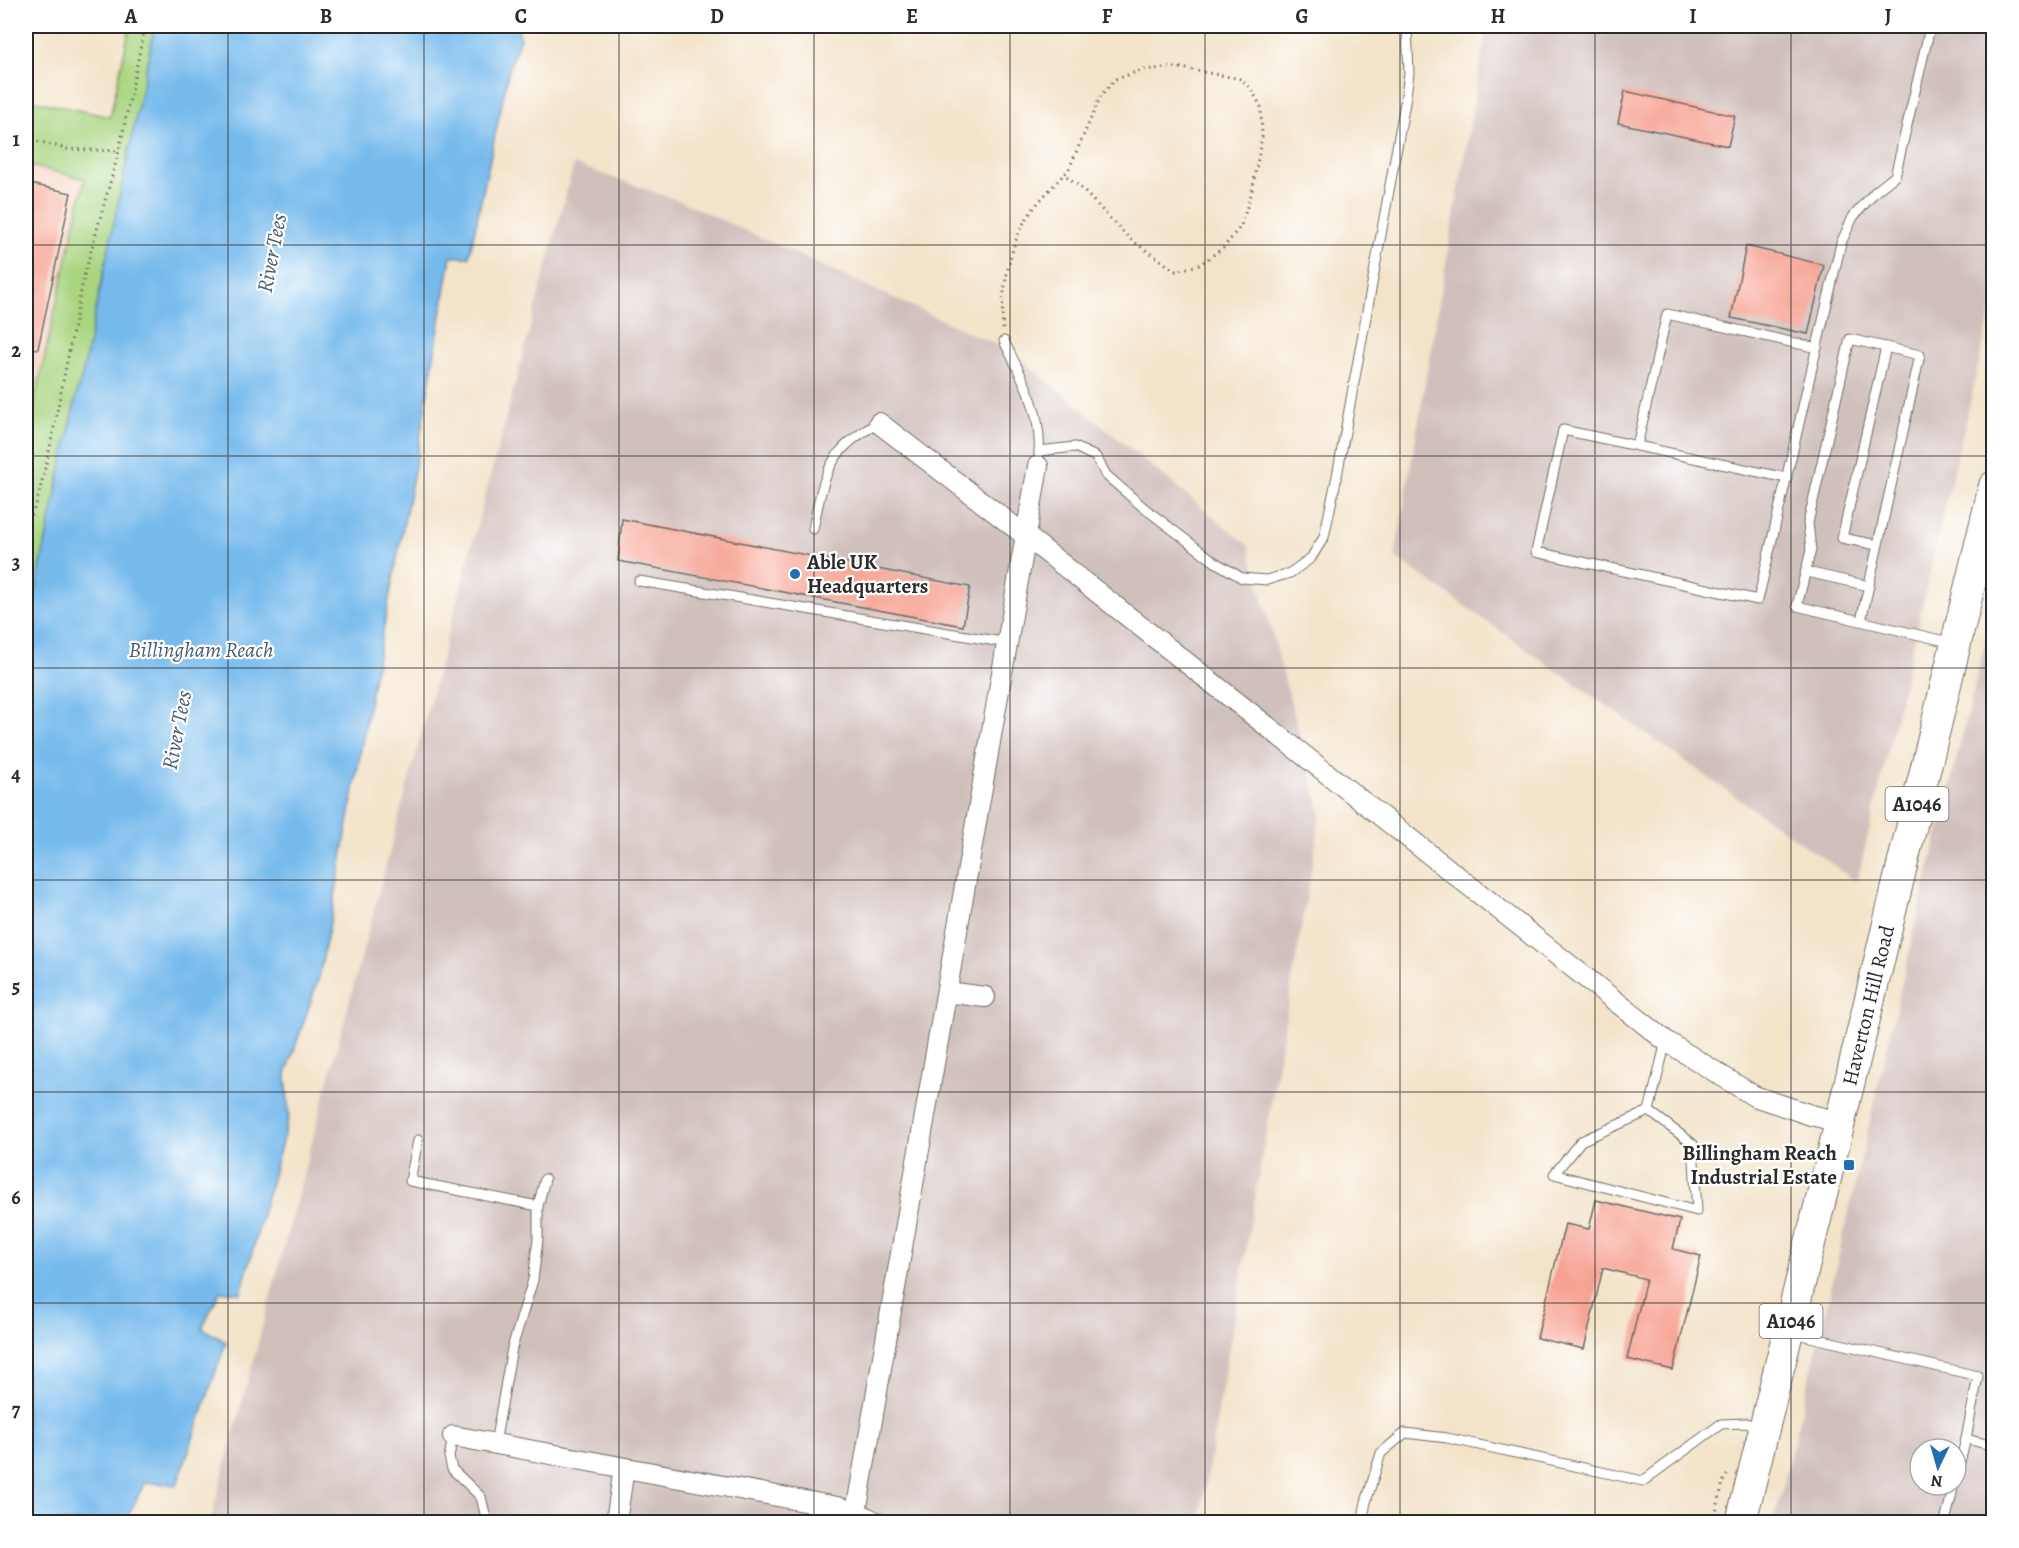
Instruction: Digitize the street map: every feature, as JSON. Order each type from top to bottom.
[{"type":"main road","name":"Haverton Hill Road","points":[[1741,1522],[1994,486]]},
{"type":"street","points":[[879,423],[1452,870],[1666,1041],[1755,1096],[1840,1122]]},
{"type":"street","points":[[856,1512],[1039,458]]},
{"type":"street","points":[[1021,566],[1043,562],[1061,563]]},
{"type":"street","points":[[947,992],[985,997]]},
{"type":"street","points":[[453,1436],[856,1512],[876,1522]]},
{"type":"street","points":[[616,1522],[624,1468]]},
{"type":"lane","points":[[1004,341],[1032,401],[1040,435],[1039,458],[1075,447],[1096,457],[1106,475],[1143,507],[1215,562],[1242,578],[1267,580],[1290,573],[1311,558],[1324,537],[1337,476],[1405,103],[1409,73],[1407,26]]},
{"type":"lane","points":[[1787,478],[1563,430],[1536,552],[1758,600],[1787,478],[1841,243],[1853,217],[1876,191],[1895,176],[1929,32],[1933,26]]},
{"type":"lane","points":[[1637,446],[1667,314],[1817,348]]},
{"type":"lane","points":[[1861,621],[1920,355],[1850,339],[1808,523],[1811,550],[1797,606],[1955,644]]},
{"type":"lane","points":[[1877,545],[1842,538],[1886,347]]},
{"type":"lane","points":[[813,529],[830,465],[840,450],[858,433],[879,423]]},
{"type":"lane","points":[[1807,572],[1869,586]]},
{"type":"lane","points":[[639,581],[1008,644]]},
{"type":"lane","points":[[1649,1111],[1666,1041]]},
{"type":"lane","points":[[1649,1111],[1693,1144],[1697,1211],[1554,1174],[1581,1141],[1649,1111]]},
{"type":"lane","points":[[418,1140],[410,1180],[538,1206]]},
{"type":"lane","points":[[495,1444],[512,1348],[533,1280],[538,1239],[538,1206],[545,1179]]},
{"type":"lane","points":[[1789,1332],[1978,1376],[1966,1437]]},
{"type":"lane","points":[[1362,1522],[1381,1453],[1405,1433],[1448,1438],[1643,1481],[1721,1424],[1746,1423],[1765,1428]]},
{"type":"lane","points":[[453,1436],[449,1457],[453,1469],[481,1497],[487,1522]]},
{"type":"lane","points":[[1968,1439],[1994,1446]]},
{"type":"lane","points":[[1945,1522],[1951,1497]]},
{"type":"path","points":[[26,526],[37,502],[84,276],[119,151],[145,26]]},
{"type":"path","points":[[1004,341],[1002,315],[1006,277],[1019,233],[1039,201],[1065,174],[1101,95],[1116,79],[1142,70],[1176,67],[1241,79],[1252,90],[1261,107],[1260,148],[1252,191],[1241,225],[1222,248],[1199,265],[1176,271],[1130,239],[1065,174]]},
{"type":"path","points":[[26,138],[67,149],[119,151]]},
{"type":"shaded area","points":[[1487,26],[1993,26],[1993,304],[1857,882],[1395,557]]},
{"type":"shaded area","points":[[574,164],[680,201],[1012,352],[1248,545],[1321,813],[1199,1522],[210,1522]]},
{"type":"shaded area","points":[[26,165],[85,179],[26,439]]},
{"type":"shaded area","points":[[1993,611],[1993,1522],[1774,1522],[1819,1340],[1916,923]]},
{"type":"green space","points":[[130,26],[155,26],[26,636],[26,439],[85,179],[26,165],[26,99],[110,117]]},
{"type":"water","name":"Billingham Reach","points":[[155,26],[518,26],[520,38],[510,65],[469,257],[451,257],[417,456],[319,977],[286,1074],[289,1116],[241,1293],[220,1291],[202,1328],[226,1342],[177,1485],[145,1482],[125,1522],[26,1522],[26,636]]},
{"type":"building","points":[[1625,91],[1735,116],[1728,146],[1618,123]]},
{"type":"building","points":[[26,183],[71,193],[38,349],[26,347]]},
{"type":"building","points":[[1746,246],[1824,265],[1808,334],[1731,318]]},
{"type":"building","name":"Able UK Headquarters","points":[[622,519],[970,587],[963,626],[618,561]]},
{"type":"building","points":[[1596,1200],[1680,1220],[1673,1249],[1701,1256],[1673,1370],[1627,1359],[1646,1279],[1603,1268],[1584,1349],[1537,1338],[1565,1224],[1589,1229]]},
{"type":"place","name":"Able UK Headquarters","points":[[795,574]]},
{"type":"place","name":"Billingham Reach Industrial Estate","points":[[1849,1165]]},
{"type":"water label","name":"River Tees","points":[[271,253]]},
{"type":"water label","name":"River Tees","points":[[176,730]]}]
